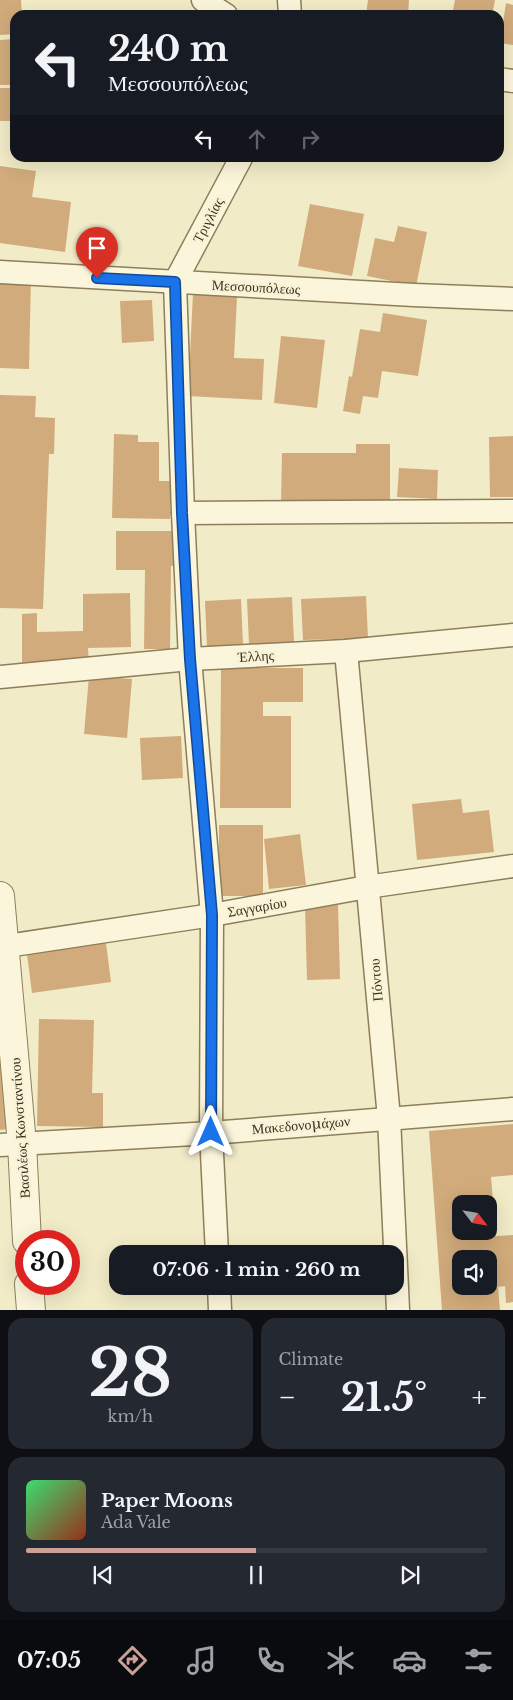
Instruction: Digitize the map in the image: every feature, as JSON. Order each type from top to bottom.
[{"type":"street","points":[[203,0],[218,10]]},
{"type":"street","name":"Τριγλίας","points":[[175,282],[240,162]]},
{"type":"street","name":"Μεσσουπόλεως","points":[[0,272],[513,299]]},
{"type":"street","points":[[175,282],[182,513],[190,659],[212,915],[211,1132],[217,1245]]},
{"type":"street","points":[[182,513],[513,511]]},
{"type":"street","name":"Έλλης","points":[[0,677],[190,659],[346,651],[513,635]]},
{"type":"street","name":"Πόντου","points":[[346,651],[389,1118],[398,1310]]},
{"type":"street","name":"Σαγγαρίου","points":[[2,946],[212,915],[367,887],[513,866]]},
{"type":"street","name":"Βασιλέως Κωνσταντίνου","points":[[0,896],[11,1144],[25,1230]]},
{"type":"street","name":"Μακεδονομάχων","points":[[11,1144],[211,1132],[513,1109]]},
{"type":"street","points":[[30,1295],[31,1310]]},
{"type":"street","points":[[219,1295],[220,1310]]},
{"type":"building","points":[[0,0],[21,0],[22,10],[10,10],[10,34],[0,35]]},
{"type":"building","points":[[368,0],[409,0],[408,10],[367,10]]},
{"type":"building","points":[[455,0],[495,0],[493,10],[453,10]]},
{"type":"building","points":[[506,3],[513,5],[513,45],[504,44]]},
{"type":"building","points":[[10,39],[10,85],[0,85],[0,40]]},
{"type":"building","points":[[0,88],[10,88],[10,121],[0,121]]},
{"type":"building","points":[[0,166],[36,171],[32,197],[71,202],[65,252],[0,243]]},
{"type":"building","points":[[310,204],[364,214],[352,276],[298,266]]},
{"type":"building","points":[[398,226],[427,232],[416,286],[367,276],[375,238],[394,242]]},
{"type":"building","points":[[0,277],[31,277],[29,369],[0,368]]},
{"type":"building","points":[[193,294],[237,297],[234,358],[264,359],[262,400],[188,396]]},
{"type":"building","points":[[152,300],[154,341],[122,343],[120,301]]},
{"type":"building","points":[[383,313],[427,320],[418,376],[382,371],[378,398],[363,396],[360,414],[343,411],[349,376],[352,377],[360,329],[380,332]]},
{"type":"building","points":[[281,336],[325,340],[317,408],[274,403]]},
{"type":"building","points":[[0,395],[36,396],[35,417],[55,418],[54,454],[49,454],[43,609],[0,608]]},
{"type":"building","points":[[114,434],[138,435],[138,442],[159,442],[159,481],[171,481],[170,519],[112,518]]},
{"type":"building","points":[[513,436],[513,497],[490,497],[489,437]]},
{"type":"building","points":[[356,444],[390,444],[390,500],[358,500],[358,504],[281,504],[282,453],[356,453]]},
{"type":"building","points":[[399,468],[438,470],[437,499],[397,497]]},
{"type":"building","points":[[116,531],[176,531],[176,566],[171,566],[170,649],[144,649],[145,570],[116,570]]},
{"type":"building","points":[[130,593],[131,647],[88,648],[89,664],[22,664],[22,614],[37,613],[37,632],[83,631],[83,594]]},
{"type":"building","points":[[366,596],[368,638],[303,640],[301,599]]},
{"type":"building","points":[[292,597],[294,643],[249,645],[247,599]]},
{"type":"building","points":[[241,599],[243,645],[207,647],[205,601]]},
{"type":"building","points":[[221,668],[303,668],[303,702],[263,702],[263,716],[291,716],[291,808],[220,808]]},
{"type":"building","points":[[89,676],[132,679],[127,738],[84,734]]},
{"type":"building","points":[[181,736],[183,778],[142,780],[140,738]]},
{"type":"building","points":[[461,799],[463,813],[489,810],[494,852],[417,860],[412,804]]},
{"type":"building","points":[[219,825],[263,825],[263,896],[219,896]]},
{"type":"building","points":[[300,834],[306,885],[269,889],[264,839]]},
{"type":"building","points":[[338,905],[340,979],[307,980],[305,906]]},
{"type":"building","points":[[106,943],[111,982],[32,993],[27,954]]},
{"type":"building","points":[[39,1019],[94,1020],[92,1093],[103,1093],[103,1127],[37,1126]]},
{"type":"building","points":[[0,1050],[10,1129],[0,1130]]},
{"type":"building","points":[[513,1124],[513,1175],[491,1177],[493,1195],[452,1195],[452,1240],[498,1240],[498,1236],[513,1235],[513,1302],[506,1303],[505,1286],[498,1287],[500,1310],[442,1310],[429,1131]]},
{"type":"route","points":[[97,278],[175,282],[182,513],[190,659],[212,915],[211,1132]]}]
